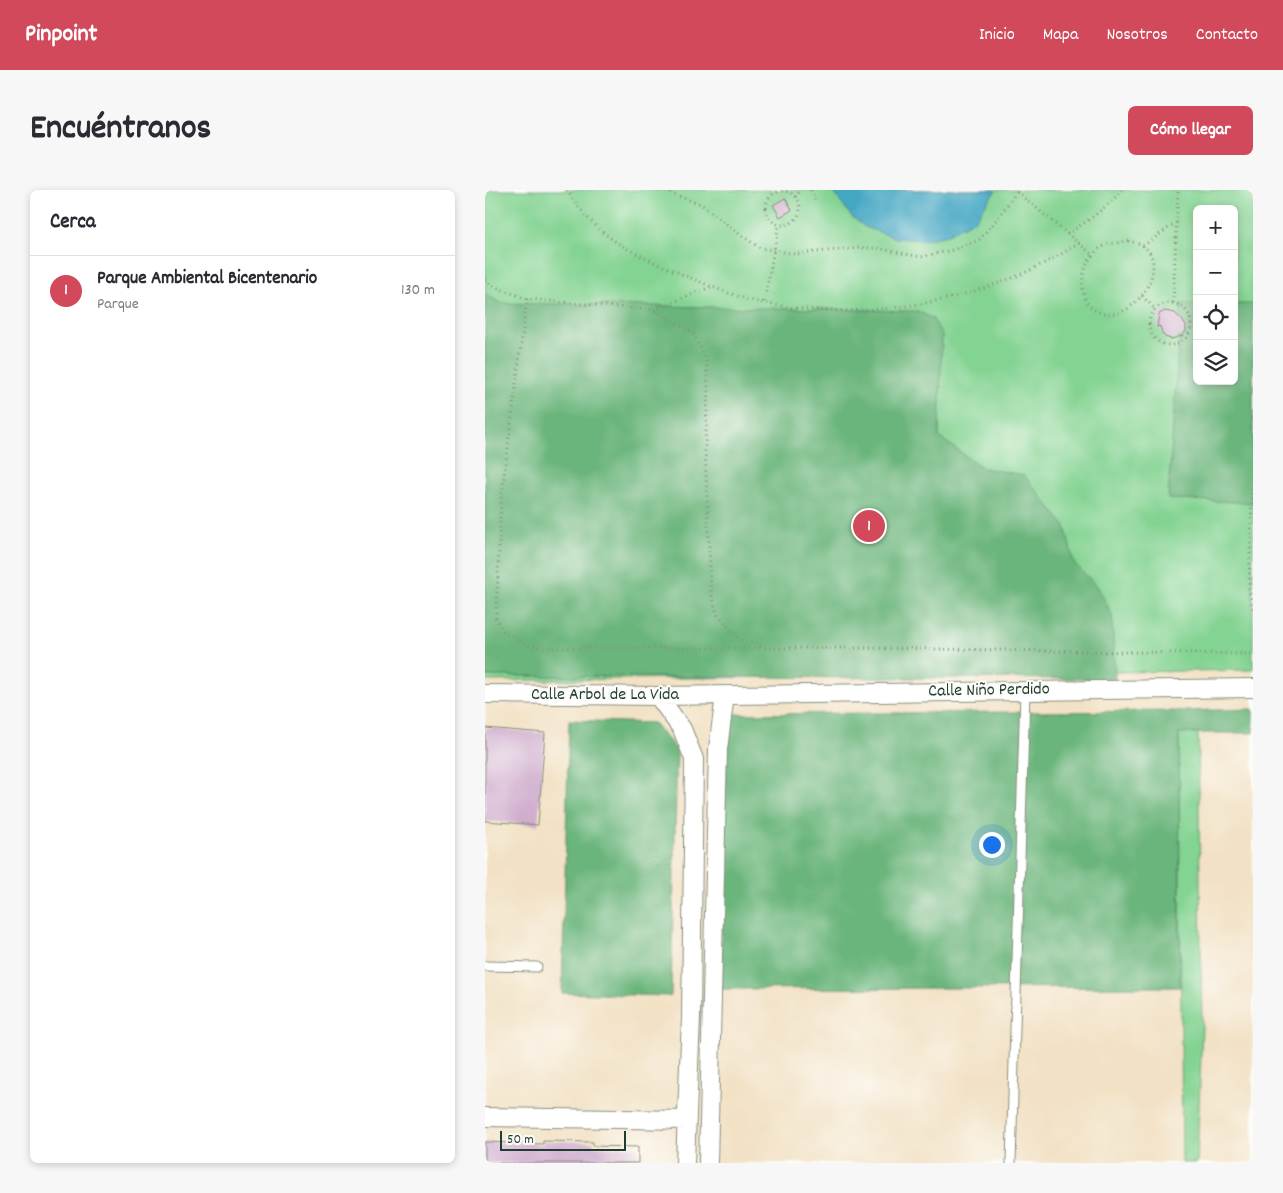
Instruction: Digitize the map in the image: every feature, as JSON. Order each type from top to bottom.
[{"type":"street","name":"Calle Niño Perdido","points":[[725,695],[1253,688]]},
{"type":"street","name":"Calle Arbol de La Vida","points":[[485,694],[725,695]]},
{"type":"street","points":[[708,1163],[718,749],[725,695]]},
{"type":"street","points":[[658,696],[682,729],[694,759],[691,1017],[685,1163]]},
{"type":"street","points":[[485,1117],[687,1120]]},
{"type":"lane","points":[[1011,1163],[1025,691]]},
{"type":"lane","points":[[485,966],[537,967]]},
{"type":"path","points":[[567,190],[579,209],[607,236],[633,253],[741,298],[791,308],[841,310],[895,308],[992,286],[1036,268],[1079,243]]},
{"type":"path","points":[[666,190],[701,204],[761,248],[795,254],[876,248],[921,257],[952,250],[979,240],[1018,191],[1093,255]]},
{"type":"path","points":[[795,196],[801,190]]},
{"type":"path","points":[[811,190],[815,196],[816,203]]},
{"type":"path","points":[[1067,234],[1085,223],[1109,204],[1122,190]]},
{"type":"path","points":[[1173,303],[1178,190]]},
{"type":"path","points":[[780,191],[786,191],[795,196],[800,206],[797,216],[789,223],[779,224],[769,218],[766,207],[771,197],[780,191]]},
{"type":"path","points":[[1143,246],[1177,222]]},
{"type":"path","points":[[764,302],[779,224]]},
{"type":"path","points":[[1118,242],[1129,242],[1143,246],[1148,250],[1152,259],[1149,282],[1142,296],[1130,307],[1120,312],[1108,314],[1096,311],[1088,306],[1083,290],[1083,279],[1085,270],[1093,255],[1101,248],[1118,242]]},
{"type":"path","points":[[485,280],[493,286],[527,299],[653,310],[691,332],[706,358],[708,388],[705,451],[711,592],[717,614],[740,640],[768,648]]},
{"type":"path","points":[[653,310],[713,286]]},
{"type":"path","points":[[1142,296],[1155,309]]},
{"type":"path","points":[[527,299],[501,500],[496,618],[502,630],[527,645],[542,648],[874,648],[1253,654]]},
{"type":"path","points":[[1173,303],[1186,309],[1192,322],[1188,337],[1183,342],[1177,345],[1163,344],[1153,336],[1149,324],[1150,317],[1155,309],[1165,304],[1173,303]]},
{"type":"path","points":[[1253,453],[1249,589],[1253,609]]},
{"type":"green space","points":[[485,190],[1253,190],[1253,670],[485,681]]},
{"type":"green space","points":[[485,294],[501,303],[918,311],[933,319],[942,335],[939,437],[983,468],[1024,475],[1065,526],[1074,563],[1098,587],[1112,615],[1115,679],[485,676]]},
{"type":"green space","points":[[1181,304],[1193,304],[1193,385],[1238,385],[1238,304],[1253,304],[1253,503],[1168,499]]},
{"type":"green space","points":[[1253,709],[1253,733],[1179,733],[1180,987],[720,989],[727,714]]},
{"type":"green space","points":[[569,720],[654,723],[677,750],[671,996],[562,993]]},
{"type":"green space","points":[[1179,732],[1198,733],[1202,1026],[1197,1163],[1182,1163]]},
{"type":"water","points":[[832,190],[996,190],[975,220],[944,236],[924,240],[895,238],[865,227],[852,217]]},
{"type":"building","points":[[785,198],[792,210],[780,217],[773,205]]},
{"type":"building","points":[[1165,311],[1175,313],[1186,325],[1186,331],[1182,336],[1171,339],[1165,337],[1160,326],[1157,327],[1159,314]]},
{"type":"building","points":[[485,728],[545,733],[538,825],[485,821]]},
{"type":"building","points":[[543,1141],[593,1142],[593,1146],[638,1147],[638,1163],[485,1163],[485,1142],[543,1144]]},
{"type":"place","name":"Parque Ambiental Bicentenario","points":[[869,526]]}]
